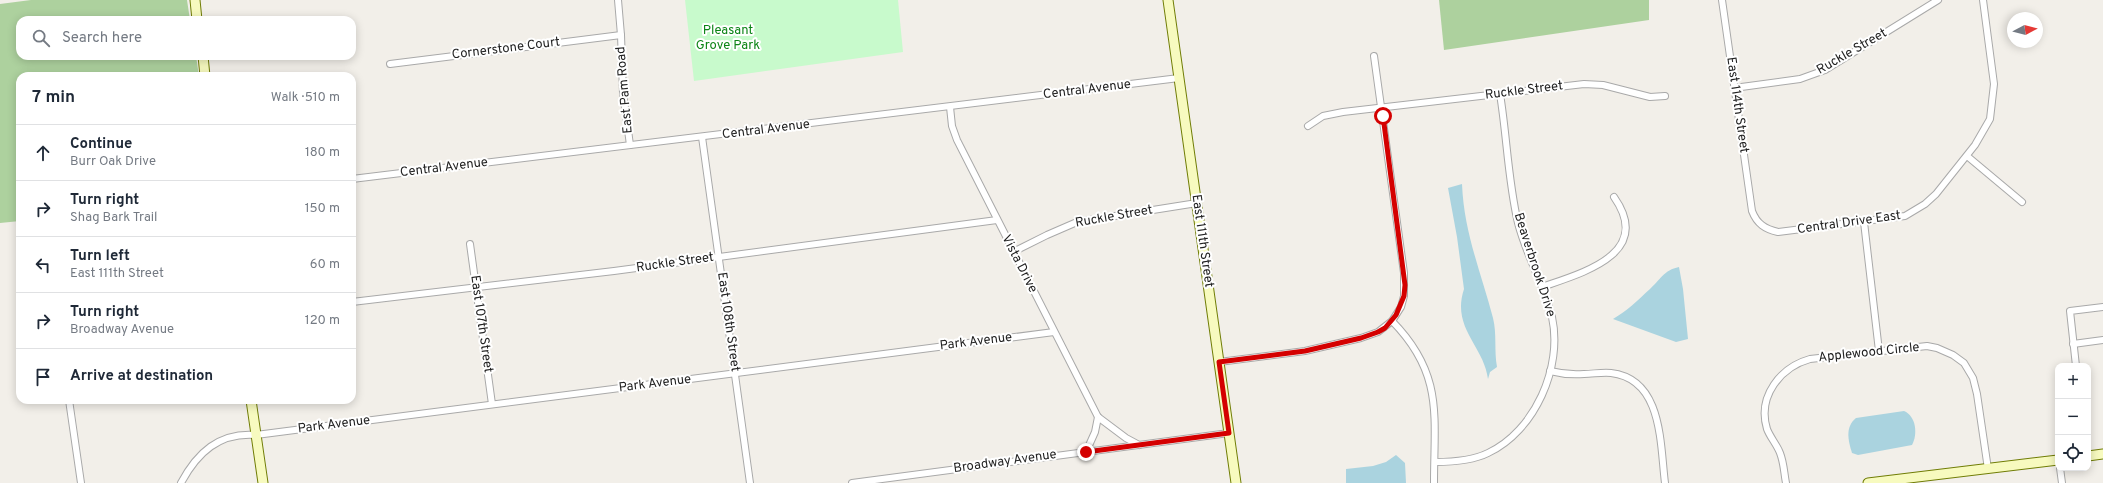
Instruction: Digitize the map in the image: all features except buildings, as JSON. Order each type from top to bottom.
[{"type":"main road","points":[[195,0],[197,16]]},
{"type":"main road","name":"East 111th Street","points":[[1168,0],[1236,483]]},
{"type":"main road","points":[[203,60],[204,72]]},
{"type":"main road","points":[[252,404],[263,483]]},
{"type":"main road","points":[[2091,456],[2103,454]]},
{"type":"main road","points":[[1868,483],[2055,460]]},
{"type":"street","name":"East Pam Road","points":[[618,0],[623,92],[630,145]]},
{"type":"street","name":"East 114th Street","points":[[1722,0],[1752,211]]},
{"type":"street","name":"Ruckle Street","points":[[1734,88],[1800,79],[1825,70],[1938,0]]},
{"type":"street","name":"Central Drive East","points":[[1752,211],[1759,224],[1767,229],[1778,232],[1894,218],[1916,210],[1936,194],[1967,156],[1990,119],[1993,102],[1994,80],[1983,0]]},
{"type":"street","name":"Cornerstone Court","points":[[390,64],[621,36]]},
{"type":"street","points":[[1219,362],[1277,356],[1361,338],[1378,332],[1392,321],[1401,307],[1405,285],[1374,56]]},
{"type":"street","name":"Central Avenue","points":[[356,179],[1179,78]]},
{"type":"street","name":"Ruckle Street","points":[[1308,126],[1323,116],[1332,114],[1556,86],[1596,84],[1650,97],[1665,96]]},
{"type":"street","name":"Beaverbrook Drive","points":[[1435,462],[1452,462],[1478,457],[1505,443],[1514,436],[1527,420],[1545,386],[1550,371],[1554,342],[1553,328],[1542,287],[1516,212],[1500,94]]},
{"type":"street","name":"Vista Drive","points":[[950,107],[954,134],[1098,417],[1126,438],[1139,444]]},
{"type":"street","name":"East 108th Street","points":[[702,137],[750,483]]},
{"type":"street","points":[[1967,156],[2022,202]]},
{"type":"street","points":[[1542,287],[1598,266],[1616,251],[1623,239],[1625,224],[1620,206],[1614,197]]},
{"type":"street","name":"Ruckle Street","points":[[1013,252],[1077,222],[1197,203]]},
{"type":"street","name":"Ruckle Street","points":[[356,302],[719,257],[997,220]]},
{"type":"street","points":[[1864,222],[1879,351]]},
{"type":"street","name":"East 107th Street","points":[[470,244],[492,404]]},
{"type":"street","points":[[2075,363],[2072,344],[2070,311],[2103,307]]},
{"type":"street","points":[[1392,321],[1407,338],[1422,362],[1432,388],[1436,415],[1434,483]]},
{"type":"street","name":"Park Avenue","points":[[181,483],[192,464],[202,452],[216,442],[240,435],[256,435],[1054,332]]},
{"type":"street","points":[[2072,344],[2103,340]]},
{"type":"street","name":"Applewood Circle","points":[[1786,483],[1782,460],[1767,428],[1766,419],[1767,400],[1777,379],[1788,368],[1803,361],[1915,347],[1937,348],[1953,355],[1964,363],[1973,378],[1978,394],[1988,469]]},
{"type":"street","points":[[1550,371],[1566,374],[1613,373],[1627,378],[1643,390],[1651,402],[1656,416],[1664,483]]},
{"type":"street","points":[[70,404],[81,483]]},
{"type":"street","points":[[1086,452],[1095,432],[1098,417]]},
{"type":"street","name":"Broadway Avenue","points":[[852,483],[1229,433]]},
{"type":"street","points":[[2060,471],[2062,483]]},
{"type":"green space","points":[[31,0],[187,0],[189,16],[16,16],[16,60],[197,60],[198,72],[16,72],[16,221],[0,223],[0,4]]},
{"type":"green space","name":"Pleasant Grove Park","points":[[685,0],[898,0],[903,52],[694,81]]},
{"type":"green space","points":[[1439,0],[1649,0],[1649,20],[1444,50]]},
{"type":"water","points":[[1462,184],[1466,219],[1494,324],[1497,367],[1490,372],[1488,379],[1481,356],[1465,326],[1462,315],[1461,303],[1464,289],[1457,237],[1448,188]]},
{"type":"water","points":[[1679,267],[1683,289],[1688,339],[1676,342],[1613,319],[1632,305],[1666,273]]},
{"type":"water","points":[[1904,411],[1911,417],[1915,426],[1915,436],[1912,445],[1858,455],[1852,453],[1848,434],[1850,425],[1856,418]]},
{"type":"water","points":[[1396,455],[1405,463],[1406,483],[1346,483],[1346,469],[1373,466],[1386,462]]},
{"type":"route","points":[[1086,452],[1229,433],[1219,362],[1277,356],[1361,338],[1378,332],[1392,321],[1401,307],[1405,285],[1383,116]]}]
